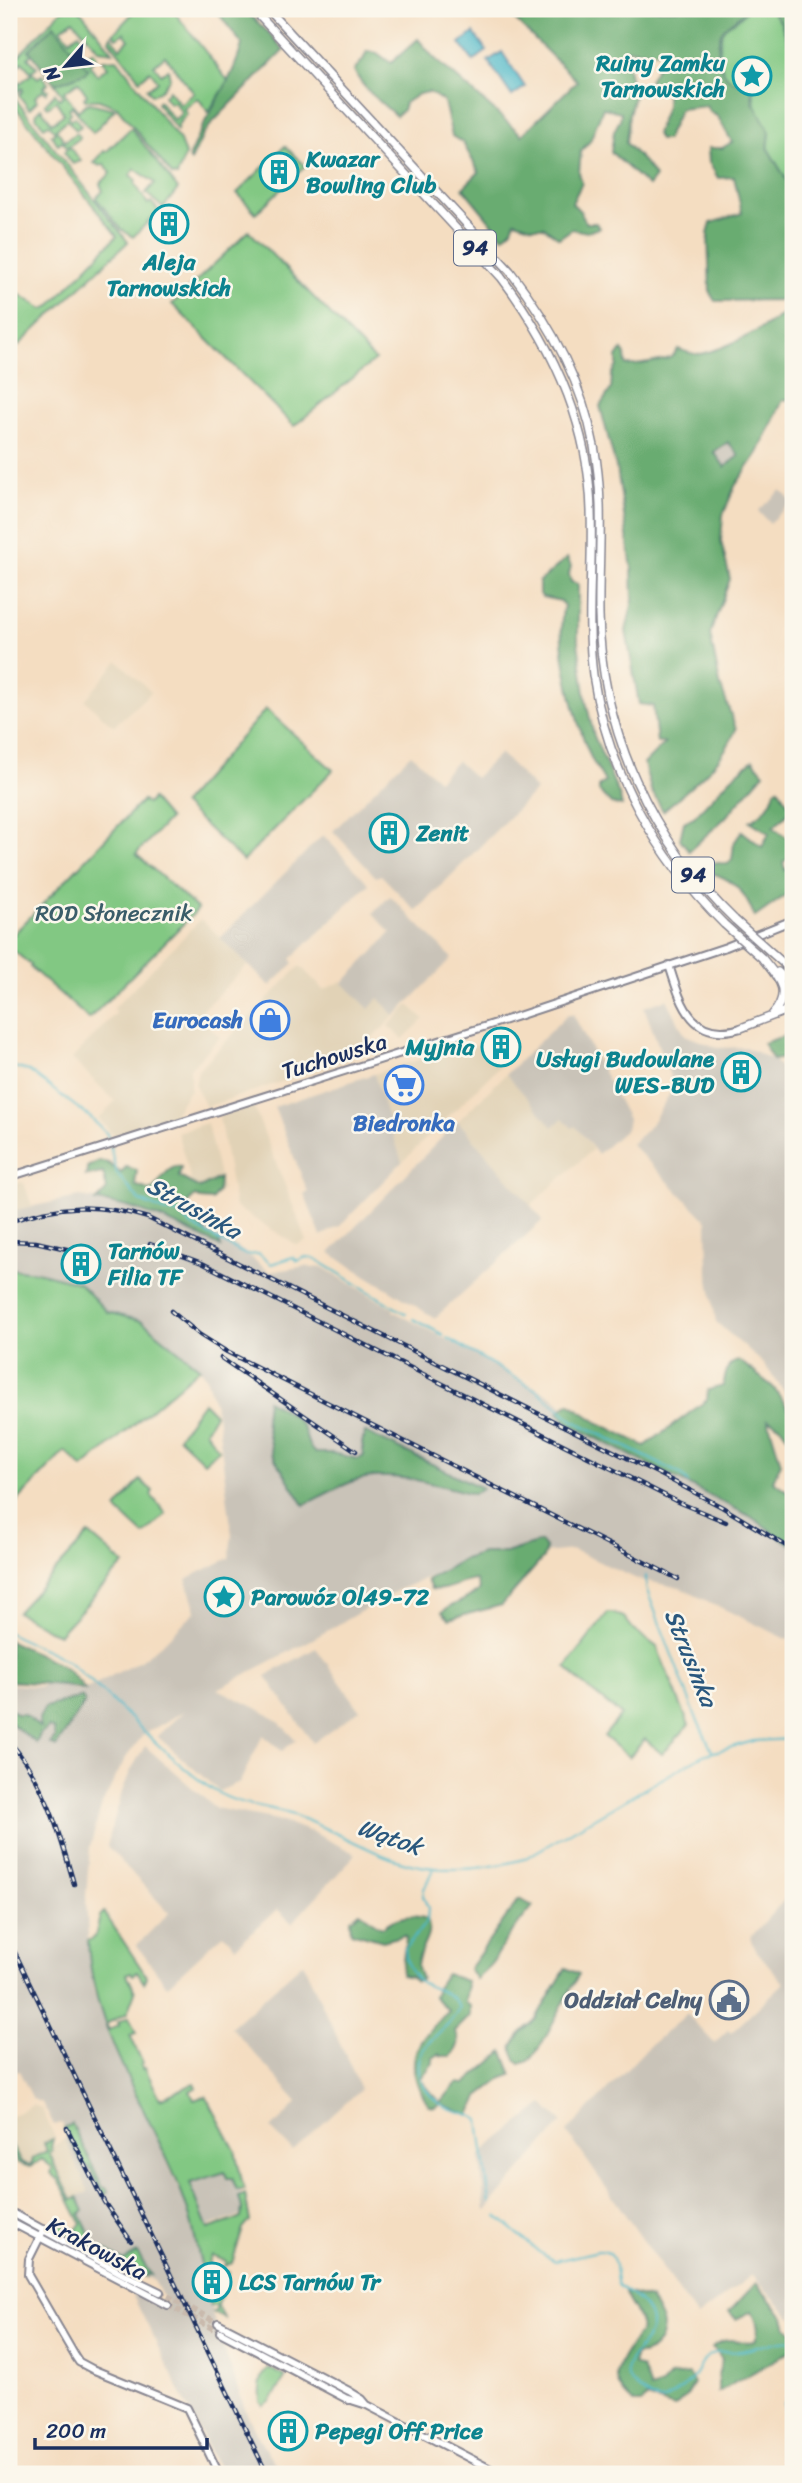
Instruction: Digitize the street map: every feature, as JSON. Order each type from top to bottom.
[{"type":"main road","name":"94","points":[[253,9],[501,277],[526,309],[552,356],[574,408],[585,451],[591,509],[590,645],[596,694],[608,739],[633,801],[667,859],[698,898],[793,986]]},
{"type":"main road","name":"94","points":[[268,9],[510,271],[529,296],[561,350],[586,413],[596,458],[602,515],[598,615],[600,646],[612,717],[632,774],[657,824],[699,883],[735,920],[793,972]]},
{"type":"main road","points":[[762,958],[777,977],[783,991],[780,1004],[772,1015]]},
{"type":"main road","points":[[741,1028],[793,1008]]},
{"type":"street","name":"Tuchowska","points":[[9,1177],[450,1038],[759,935],[793,920]]},
{"type":"street","points":[[669,965],[683,1007],[694,1021],[713,1031],[741,1028]]},
{"type":"street","name":"Krakowska","points":[[9,2211],[160,2292]]},
{"type":"street","name":"Krakowska","points":[[9,2221],[168,2305]]},
{"type":"street","points":[[44,2230],[28,2264],[30,2279],[79,2362],[187,2408],[219,2474]]},
{"type":"street","points":[[218,2323],[500,2474]]},
{"type":"street","points":[[220,2332],[345,2398],[367,2405]]},
{"type":"shaded area","points":[[728,442],[739,456],[725,467],[714,452]]},
{"type":"shaded area","points":[[781,490],[792,502],[769,523],[758,511]]},
{"type":"shaded area","points":[[118,661],[151,692],[115,725],[85,700]]},
{"type":"shaded area","points":[[500,753],[536,790],[416,911],[381,875],[376,877],[333,831],[411,754],[438,780],[457,761],[475,778]]},
{"type":"shaded area","points":[[323,835],[369,884],[291,959],[294,963],[270,986],[220,938]]},
{"type":"shaded area","points":[[390,896],[452,958],[395,1016],[379,998],[369,1009],[343,983],[391,933],[373,913]]},
{"type":"shaded area","points":[[201,919],[248,965],[197,1015],[220,1037],[190,1068],[190,1089],[172,1117],[114,1136],[99,1119],[115,1101],[72,1059],[116,1013],[113,1009]]},
{"type":"shaded area","points":[[300,966],[324,990],[342,981],[368,1008],[379,998],[395,1016],[352,1058],[206,1107],[195,1085],[198,1070]]},
{"type":"shaded area","points":[[667,999],[685,1035],[718,1048],[745,1047],[773,1060],[793,1080],[793,1403],[763,1363],[716,1322],[708,1273],[707,1221],[631,1144],[650,1126],[674,1087],[644,1007]]},
{"type":"shaded area","points":[[409,1005],[424,1019],[403,1039],[388,1026]]},
{"type":"shaded area","points":[[568,1014],[573,1014],[628,1119],[626,1129],[598,1154],[575,1126],[572,1128],[563,1118],[553,1127],[506,1074]]},
{"type":"shaded area","points":[[507,1035],[513,1053],[402,1162],[374,1074]]},
{"type":"shaded area","points":[[374,1074],[402,1162],[340,1226],[321,1236],[304,1194],[308,1192],[274,1107]]},
{"type":"shaded area","points":[[506,1074],[553,1126],[563,1118],[575,1126],[593,1149],[530,1206],[458,1121]]},
{"type":"shaded area","points":[[253,1105],[307,1241],[297,1245],[235,1207],[219,1116]]},
{"type":"shaded area","points":[[458,1121],[543,1220],[435,1318],[330,1253]]},
{"type":"shaded area","points":[[207,1123],[222,1190],[214,1198],[193,1187],[177,1132]]},
{"type":"shaded area","points":[[24,1183],[32,1206],[9,1211],[9,1186]]},
{"type":"shaded area","points":[[79,1197],[127,1203],[215,1242],[237,1247],[270,1272],[306,1266],[322,1267],[394,1309],[393,1311],[552,1396],[577,1418],[793,1536],[793,1642],[680,1588],[637,1579],[573,1550],[466,1561],[398,1590],[218,1689],[264,1712],[279,1722],[296,1740],[282,1751],[263,1735],[240,1782],[219,1791],[157,1736],[184,1711],[143,1735],[125,1759],[102,1804],[90,1847],[86,1896],[93,1989],[110,2041],[187,2208],[212,2314],[246,2412],[263,2446],[283,2474],[221,2474],[127,2284],[167,2304],[154,2281],[146,2277],[137,2253],[124,2261],[101,2248],[97,2250],[72,2200],[88,2192],[65,2139],[68,2136],[62,2123],[54,2125],[42,2103],[33,2099],[19,2071],[14,2072],[9,2061],[9,1684],[41,1687],[58,1675],[75,1690],[84,1690],[142,1660],[196,1611],[186,1579],[229,1558],[232,1535],[217,1413],[207,1380],[200,1368],[143,1321],[107,1312],[79,1283],[37,1272],[9,1269],[9,1211]]},
{"type":"shaded area","points":[[316,1648],[360,1710],[313,1743],[266,1676]]},
{"type":"shaded area","points":[[145,1746],[215,1808],[277,1820],[312,1832],[356,1854],[292,1923],[277,1909],[236,1947],[223,1934],[167,1986],[137,1945],[169,1913],[107,1846],[122,1792]]},
{"type":"shaded area","points":[[793,1890],[793,2319],[752,2275],[697,2317],[567,2132],[647,2048],[687,2014],[714,2043],[728,2030],[731,2033],[784,1983],[755,1949],[750,1938]]},
{"type":"shaded area","points":[[303,1963],[361,2089],[293,2151],[271,2129],[298,2102],[231,2027]]},
{"type":"shaded area","points":[[543,2104],[562,2122],[485,2212],[480,2157],[488,2147]]},
{"type":"shaded area","points":[[33,2105],[42,2109],[55,2137],[53,2146],[65,2139],[88,2192],[72,2200],[49,2152],[28,2165],[17,2161],[9,2144],[9,2117]]},
{"type":"shaded area","points":[[238,2166],[243,2215],[205,2227],[189,2182]]},
{"type":"green space","points":[[63,9],[79,9],[113,52],[99,50],[73,20],[61,29],[70,40],[79,33],[83,39],[75,46],[84,58],[93,51],[97,57],[89,64],[97,75],[108,67],[102,60],[117,59],[180,141],[185,155],[177,176],[172,175],[117,107],[99,100],[85,100],[87,95],[78,82],[64,92],[78,111],[90,103],[115,109],[93,133],[72,106],[69,109],[71,113],[68,116],[71,120],[75,117],[81,126],[76,130],[67,120],[56,129],[65,141],[76,133],[80,138],[69,146],[81,161],[73,164],[64,152],[68,148],[62,141],[58,144],[51,135],[55,132],[49,124],[44,127],[36,117],[41,108],[52,123],[64,114],[56,101],[48,107],[45,104],[55,93],[59,99],[63,96],[55,84],[85,73],[54,26],[29,50],[32,54],[28,58],[37,67],[31,72],[22,62],[11,72],[20,83],[33,73],[38,78],[42,75],[48,83],[44,87],[48,90],[46,93],[43,90],[35,97],[37,101],[29,109],[19,95],[22,88],[17,92],[15,90],[19,86],[16,84],[13,87],[9,82],[12,76],[9,66]]},
{"type":"green space","points":[[128,9],[172,9],[229,82],[208,112],[198,98],[184,109],[187,114],[177,130],[157,103],[159,101],[174,120],[182,113],[174,102],[170,104],[164,96],[169,90],[180,104],[194,93],[165,56],[154,65],[161,74],[168,69],[170,78],[162,89],[152,95],[147,89],[158,81],[150,71],[140,80],[109,40],[111,36],[120,48],[129,40],[124,33],[117,38],[113,34],[132,14]]},
{"type":"green space","points":[[215,9],[243,9],[284,50],[213,122],[203,135],[191,161],[189,158],[201,129],[231,74],[242,44]]},
{"type":"green space","points":[[504,9],[748,9],[723,30],[718,47],[721,66],[731,80],[739,83],[748,81],[751,84],[753,102],[770,132],[768,149],[793,191],[793,399],[783,400],[758,453],[735,486],[723,515],[721,541],[730,579],[710,634],[720,684],[736,729],[714,764],[663,811],[651,790],[644,764],[665,743],[657,743],[653,706],[639,704],[626,631],[633,600],[632,569],[618,475],[600,406],[611,389],[612,374],[622,350],[626,365],[668,359],[678,349],[697,354],[709,352],[762,328],[789,305],[784,300],[715,301],[710,293],[708,234],[711,223],[742,213],[734,177],[718,178],[709,162],[708,148],[722,148],[732,142],[718,117],[706,106],[680,109],[666,140],[659,140],[656,134],[666,106],[666,95],[649,80],[665,52],[624,49],[634,96],[626,143],[655,177],[648,186],[611,152],[614,131],[621,112],[603,108],[590,141],[581,151],[579,173],[582,183],[572,203],[581,212],[586,223],[596,223],[599,228],[587,232],[572,229],[559,238],[544,227],[533,227],[515,221],[512,229],[503,237],[463,188],[479,172],[463,143],[452,136],[444,102],[429,92],[419,94],[405,103],[403,110],[396,116],[367,89],[354,70],[367,51],[377,53],[391,63],[418,39],[433,57],[522,135],[577,81]],"holes":[[[728,442],[739,456],[725,467],[714,452]]]},
{"type":"green space","points":[[748,9],[770,9],[781,23],[793,55],[793,191],[768,149],[770,132],[755,107],[753,87],[748,81],[738,83],[730,80],[721,65],[720,45],[724,27],[737,20]]},
{"type":"green space","points":[[770,9],[793,9],[793,55],[781,23]]},
{"type":"green space","points":[[54,25],[88,69],[85,73],[55,84],[29,50]]},
{"type":"green space","points":[[9,91],[128,242],[19,345],[10,335],[9,288],[43,309],[49,307],[117,236],[9,99]]},
{"type":"green space","points":[[131,128],[178,189],[163,208],[146,193],[155,183],[135,169],[130,175],[136,180],[135,184],[148,204],[151,202],[159,211],[133,237],[121,229],[96,198],[103,191],[100,184],[111,173],[104,164],[100,166],[94,163]]},
{"type":"green space","points":[[285,146],[305,166],[256,213],[237,193]]},
{"type":"green space","points":[[249,231],[375,360],[294,426],[172,304]]},
{"type":"green space","points":[[567,558],[571,566],[571,582],[578,584],[578,642],[586,701],[594,736],[622,806],[611,804],[599,791],[599,786],[605,782],[591,758],[579,725],[564,661],[564,606],[561,601],[542,597],[539,592],[539,582]]},
{"type":"green space","points":[[266,709],[333,770],[243,861],[182,804]]},
{"type":"green space","points":[[753,760],[764,773],[725,818],[689,851],[680,839],[684,822],[694,817],[731,778]]},
{"type":"green space","points":[[778,788],[792,809],[773,827],[793,842],[793,855],[783,862],[785,870],[793,866],[793,890],[755,917],[738,888],[725,878],[708,872],[712,862],[728,864],[732,859],[734,843],[742,831],[762,847],[769,833],[750,821],[766,808]]},
{"type":"green space","name":"ROD Słonecznik","points":[[152,799],[169,819],[136,854],[198,909],[89,1019],[9,947],[9,939],[143,800],[147,804]]},
{"type":"green space","points":[[793,1033],[793,1057],[773,1060],[763,1043]]},
{"type":"green space","points":[[99,1161],[108,1163],[121,1173],[126,1167],[137,1170],[135,1185],[151,1191],[176,1167],[181,1167],[179,1177],[200,1188],[219,1178],[218,1191],[212,1200],[195,1196],[184,1207],[207,1233],[219,1241],[221,1247],[145,1212],[96,1201],[107,1190],[103,1173],[86,1176],[87,1167]]},
{"type":"green space","points":[[9,1269],[37,1272],[79,1283],[107,1312],[142,1321],[200,1368],[83,1468],[65,1451],[9,1510]]},
{"type":"green space","points":[[740,1361],[773,1387],[793,1415],[793,1444],[780,1426],[768,1420],[781,1463],[773,1481],[793,1495],[793,1546],[750,1516],[569,1424],[558,1412],[569,1403],[597,1422],[645,1446],[707,1400],[708,1390],[723,1386],[729,1366]]},
{"type":"green space","points":[[267,1400],[300,1423],[315,1453],[332,1453],[358,1459],[364,1456],[362,1443],[365,1432],[482,1488],[473,1494],[397,1477],[367,1478],[341,1486],[304,1505],[272,1454],[265,1419]]},
{"type":"green space","points":[[203,1402],[215,1414],[205,1431],[219,1449],[204,1462],[178,1437]]},
{"type":"green space","points":[[140,1480],[153,1491],[151,1495],[166,1514],[144,1535],[116,1509]]},
{"type":"green space","points":[[89,1534],[124,1564],[59,1634],[17,1612]]},
{"type":"green space","points":[[540,1542],[546,1549],[543,1558],[502,1605],[449,1619],[442,1612],[479,1590],[476,1580],[437,1590],[431,1589],[427,1580],[464,1559],[483,1553],[505,1553]]},
{"type":"green space","points":[[608,1613],[624,1617],[634,1630],[657,1647],[689,1725],[662,1754],[645,1739],[629,1757],[604,1736],[621,1715],[581,1683],[566,1667]]},
{"type":"green space","points":[[9,1640],[59,1664],[85,1690],[64,1685],[9,1681]]},
{"type":"green space","points":[[82,1697],[85,1702],[56,1747],[50,1744],[55,1738],[53,1729],[49,1727],[41,1733],[36,1743],[9,1722],[9,1708],[17,1714],[24,1714],[40,1727],[39,1718],[45,1707]]},
{"type":"green space","points":[[519,1899],[533,1906],[507,1938],[492,1963],[476,1979],[469,1969]]},
{"type":"green space","points":[[104,1912],[147,1977],[144,1983],[137,1972],[133,1975],[131,1972],[127,1974],[135,1992],[127,2013],[106,2024],[109,2030],[129,2017],[136,2033],[130,2035],[143,2064],[141,2065],[160,2099],[195,2083],[197,2087],[190,2091],[194,2100],[206,2096],[235,2150],[244,2190],[237,2190],[232,2178],[227,2178],[225,2172],[190,2183],[208,2229],[241,2218],[239,2197],[245,2194],[250,2221],[243,2229],[232,2263],[224,2266],[226,2261],[212,2256],[206,2270],[208,2286],[212,2290],[219,2284],[217,2276],[220,2269],[229,2272],[217,2305],[224,2318],[213,2312],[216,2311],[216,2306],[210,2306],[185,2200],[123,2067],[110,2037],[99,2006],[88,1941],[95,1937],[100,1916]]},
{"type":"green space","points":[[360,1912],[383,1927],[404,1917],[427,1919],[427,1938],[417,1967],[421,1979],[416,1981],[401,1975],[406,1938],[404,1935],[383,1941],[351,1932],[350,1920]]},
{"type":"green space","points":[[566,1968],[579,1974],[541,2045],[529,2061],[520,2064],[512,2047],[522,2032],[535,2020]]},
{"type":"green space","points":[[446,1974],[466,1981],[465,2003],[470,2006],[470,2016],[455,2031],[458,2041],[454,2053],[451,2056],[439,2054],[433,2058],[433,2063],[420,2079],[440,2103],[457,2083],[465,2084],[503,2052],[512,2075],[503,2078],[478,2097],[470,2115],[440,2104],[436,2107],[429,2106],[415,2078],[415,2054],[420,2043],[449,2011],[434,1997]]},
{"type":"green space","points":[[72,2124],[103,2188],[108,2191],[104,2196],[89,2167],[84,2167],[64,2128]]},
{"type":"green space","points":[[53,2139],[52,2151],[49,2153],[72,2200],[78,2198],[84,2211],[80,2214],[97,2250],[101,2248],[124,2261],[137,2253],[151,2275],[147,2274],[146,2277],[54,2228],[57,2222],[75,2231],[81,2223],[59,2180],[51,2173],[53,2168],[42,2159],[30,2167],[18,2163],[9,2148],[9,2142],[21,2162],[28,2165],[32,2164],[33,2158],[47,2151],[44,2143]]},
{"type":"green space","points":[[756,2283],[784,2317],[787,2328],[793,2331],[793,2352],[718,2392],[722,2359],[712,2347],[729,2340],[755,2341],[757,2326],[752,2311],[736,2319],[729,2312]]},
{"type":"green space","points":[[625,2292],[650,2299],[663,2324],[658,2342],[651,2350],[636,2354],[633,2364],[642,2368],[650,2389],[662,2385],[670,2376],[688,2374],[694,2383],[675,2407],[647,2398],[642,2403],[634,2403],[620,2388],[617,2374],[619,2366],[641,2328]]},
{"type":"green space","points":[[269,2368],[286,2377],[270,2402],[263,2406],[260,2402],[261,2383]]},
{"type":"water","points":[[474,33],[487,51],[473,61],[460,43]]},
{"type":"water","points":[[502,52],[525,87],[512,96],[488,61]]},
{"type":"waterway","name":"Strusinka","points":[[9,1066],[29,1071],[91,1118],[107,1134],[117,1174],[140,1201],[167,1212],[178,1213],[192,1226],[246,1255],[259,1254],[271,1264],[293,1257],[297,1261],[306,1257],[314,1258],[406,1314]]},
{"type":"waterway","name":"Strusinka","points":[[414,1319],[443,1335]]},
{"type":"waterway","name":"Strusinka","points":[[447,1338],[538,1391],[574,1421],[680,1474],[688,1483]]},
{"type":"waterway","name":"Strusinka","points":[[646,1576],[646,1588],[712,1751]]},
{"type":"waterway","name":"Wątok","points":[[9,1633],[71,1664],[188,1771],[217,1792],[237,1801],[302,1818],[400,1861],[435,1868],[488,1867],[524,1859],[703,1755],[753,1741],[793,1739]]},
{"type":"waterway","points":[[433,1869],[423,1896],[428,1908],[427,1921],[405,1949],[413,1975],[420,1982],[445,1993],[459,2008],[447,2025],[425,2046],[419,2064],[420,2076],[427,2091],[439,2103],[479,2120],[490,2203]]},
{"type":"waterway","points":[[497,2216],[539,2252],[555,2261],[598,2251],[610,2254],[618,2285],[639,2301],[649,2314],[651,2326],[648,2336],[629,2361],[626,2370],[629,2379],[638,2389],[652,2398],[662,2401],[680,2389],[712,2354],[793,2340]]},
{"type":"waterway","points":[[787,2417],[784,2404],[793,2389]]},
{"type":"waterway","points":[[788,2419],[793,2428]]},
{"type":"tunnel","points":[[160,2292],[218,2323]]},
{"type":"tunnel","points":[[168,2305],[220,2332]]},
{"type":"railway","points":[[9,1222],[45,1212],[78,1208],[112,1210],[148,1218],[661,1475],[722,1507],[793,1550]]},
{"type":"railway","points":[[9,1241],[36,1242],[84,1253]]},
{"type":"railway","points":[[150,1244],[202,1263],[680,1503],[726,1522]]},
{"type":"railway","points":[[171,1311],[200,1335],[227,1352],[678,1579]]},
{"type":"railway","points":[[221,1358],[356,1451]]},
{"type":"railway","points":[[9,1741],[42,1791],[57,1827],[74,1884]]},
{"type":"railway","points":[[9,1940],[267,2474]]},
{"type":"railway","points":[[67,2128],[104,2202],[131,2241]]},
{"type":"place","name":"Ruiny Zamku Tarnowskich","points":[[752,76]]},
{"type":"place","name":"Kwazar Bowling Club","points":[[279,172]]},
{"type":"place","name":"Aleja Tarnowskich","points":[[169,224]]},
{"type":"place","name":"Zenit","points":[[389,833]]},
{"type":"place","name":"Eurocash","points":[[270,1020]]},
{"type":"place","name":"Myjnia","points":[[501,1047]]},
{"type":"place","name":"Usługi Budowlane WES-BUD","points":[[741,1072]]},
{"type":"place","name":"Biedronka","points":[[404,1085]]},
{"type":"place","name":"Tarnów Filia TF","points":[[81,1264]]},
{"type":"place","name":"Parowóz Ol49-72","points":[[224,1597]]},
{"type":"place","name":"Oddział Celny","points":[[729,2000]]},
{"type":"place","name":"LCS Tarnów Tr","points":[[212,2282]]},
{"type":"place","name":"Pepegi Off Price","points":[[288,2431]]}]
